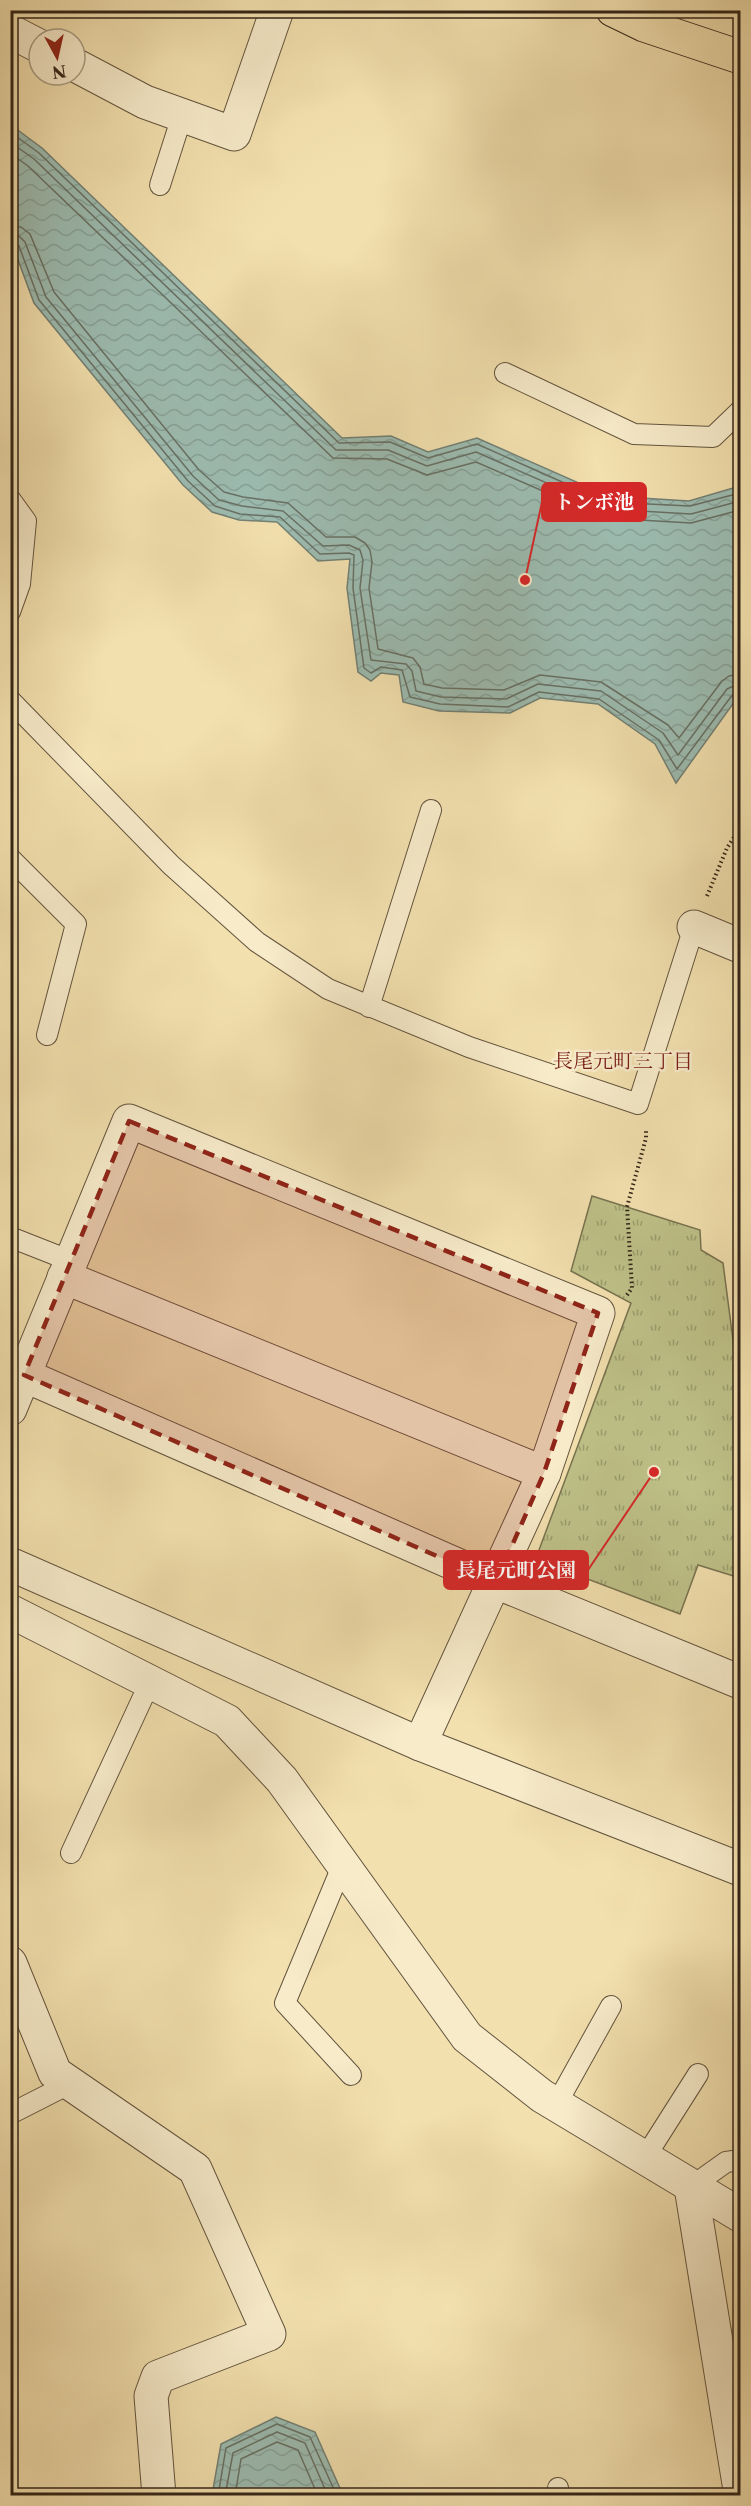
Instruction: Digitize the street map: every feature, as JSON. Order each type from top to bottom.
[{"type":"main road","points":[[613,10],[644,25],[741,57]]},
{"type":"street","points":[[87,71],[145,102],[234,134],[277,10]]},
{"type":"street","points":[[10,31],[27,40]]},
{"type":"street","points":[[694,927],[741,946]]},
{"type":"street","points":[[10,1409],[17,1372],[68,1269],[129,1121],[598,1313],[544,1473],[420,1744]]},
{"type":"street","points":[[68,1269],[544,1473]]},
{"type":"street","points":[[17,1372],[496,1582],[741,1682]]},
{"type":"street","points":[[10,1564],[420,1744],[741,1869]]},
{"type":"street","points":[[10,1611],[227,1721],[282,1780],[467,2037],[556,2105],[741,2215]]},
{"type":"street","points":[[10,1963],[55,2073],[195,2169],[269,2334],[158,2377],[152,2396],[159,2496]]},
{"type":"street","points":[[691,2187],[741,2490]]},
{"type":"lane","points":[[160,185],[182,116]]},
{"type":"lane","points":[[505,373],[634,434],[713,437],[741,411]]},
{"type":"lane","points":[[10,499],[26,521],[20,584],[10,612]]},
{"type":"lane","points":[[10,700],[171,865],[257,942],[328,989],[469,1047],[638,1104],[694,927]]},
{"type":"lane","points":[[369,1007],[431,810]]},
{"type":"lane","points":[[10,858],[76,924],[47,1035]]},
{"type":"lane","points":[[10,1237],[68,1269]]},
{"type":"lane","points":[[71,1853],[150,1682]]},
{"type":"lane","points":[[343,1864],[285,2003],[351,2075]]},
{"type":"lane","points":[[556,2105],[611,2006]]},
{"type":"lane","points":[[645,2159],[698,2074]]},
{"type":"lane","points":[[10,2114],[71,2083]]},
{"type":"lane","points":[[691,2187],[726,2162],[741,2160]]},
{"type":"path","points":[[694,927],[727,848],[741,828]]},
{"type":"path","points":[[598,1313],[624,1299],[632,1288],[627,1207],[646,1138],[645,1112],[638,1104]]},
{"type":"highlighted area","points":[[129,1121],[598,1313],[544,1473],[496,1582],[24,1375]]},
{"type":"green space","points":[[592,1196],[700,1230],[701,1250],[723,1263],[740,1394],[740,1578],[698,1565],[680,1614],[545,1563],[539,1550],[631,1303],[571,1271]]},
{"type":"water","points":[[11,125],[42,148],[342,438],[391,436],[428,452],[477,438],[608,496],[689,501],[740,486],[740,694],[676,783],[655,744],[598,704],[540,698],[510,713],[439,711],[403,702],[399,675],[381,673],[371,681],[358,672],[347,588],[350,559],[318,561],[277,522],[239,520],[212,512],[183,485],[34,303],[11,241]]},
{"type":"water","points":[[276,2417],[315,2432],[343,2495],[212,2495],[221,2444]]},
{"type":"place","name":"トンボ池","points":[[525,580]]},
{"type":"place","name":"長尾元町公園","points":[[654,1472]]},
{"type":"district","name":"長尾元町三丁目","points":[[623,1061]]}]
